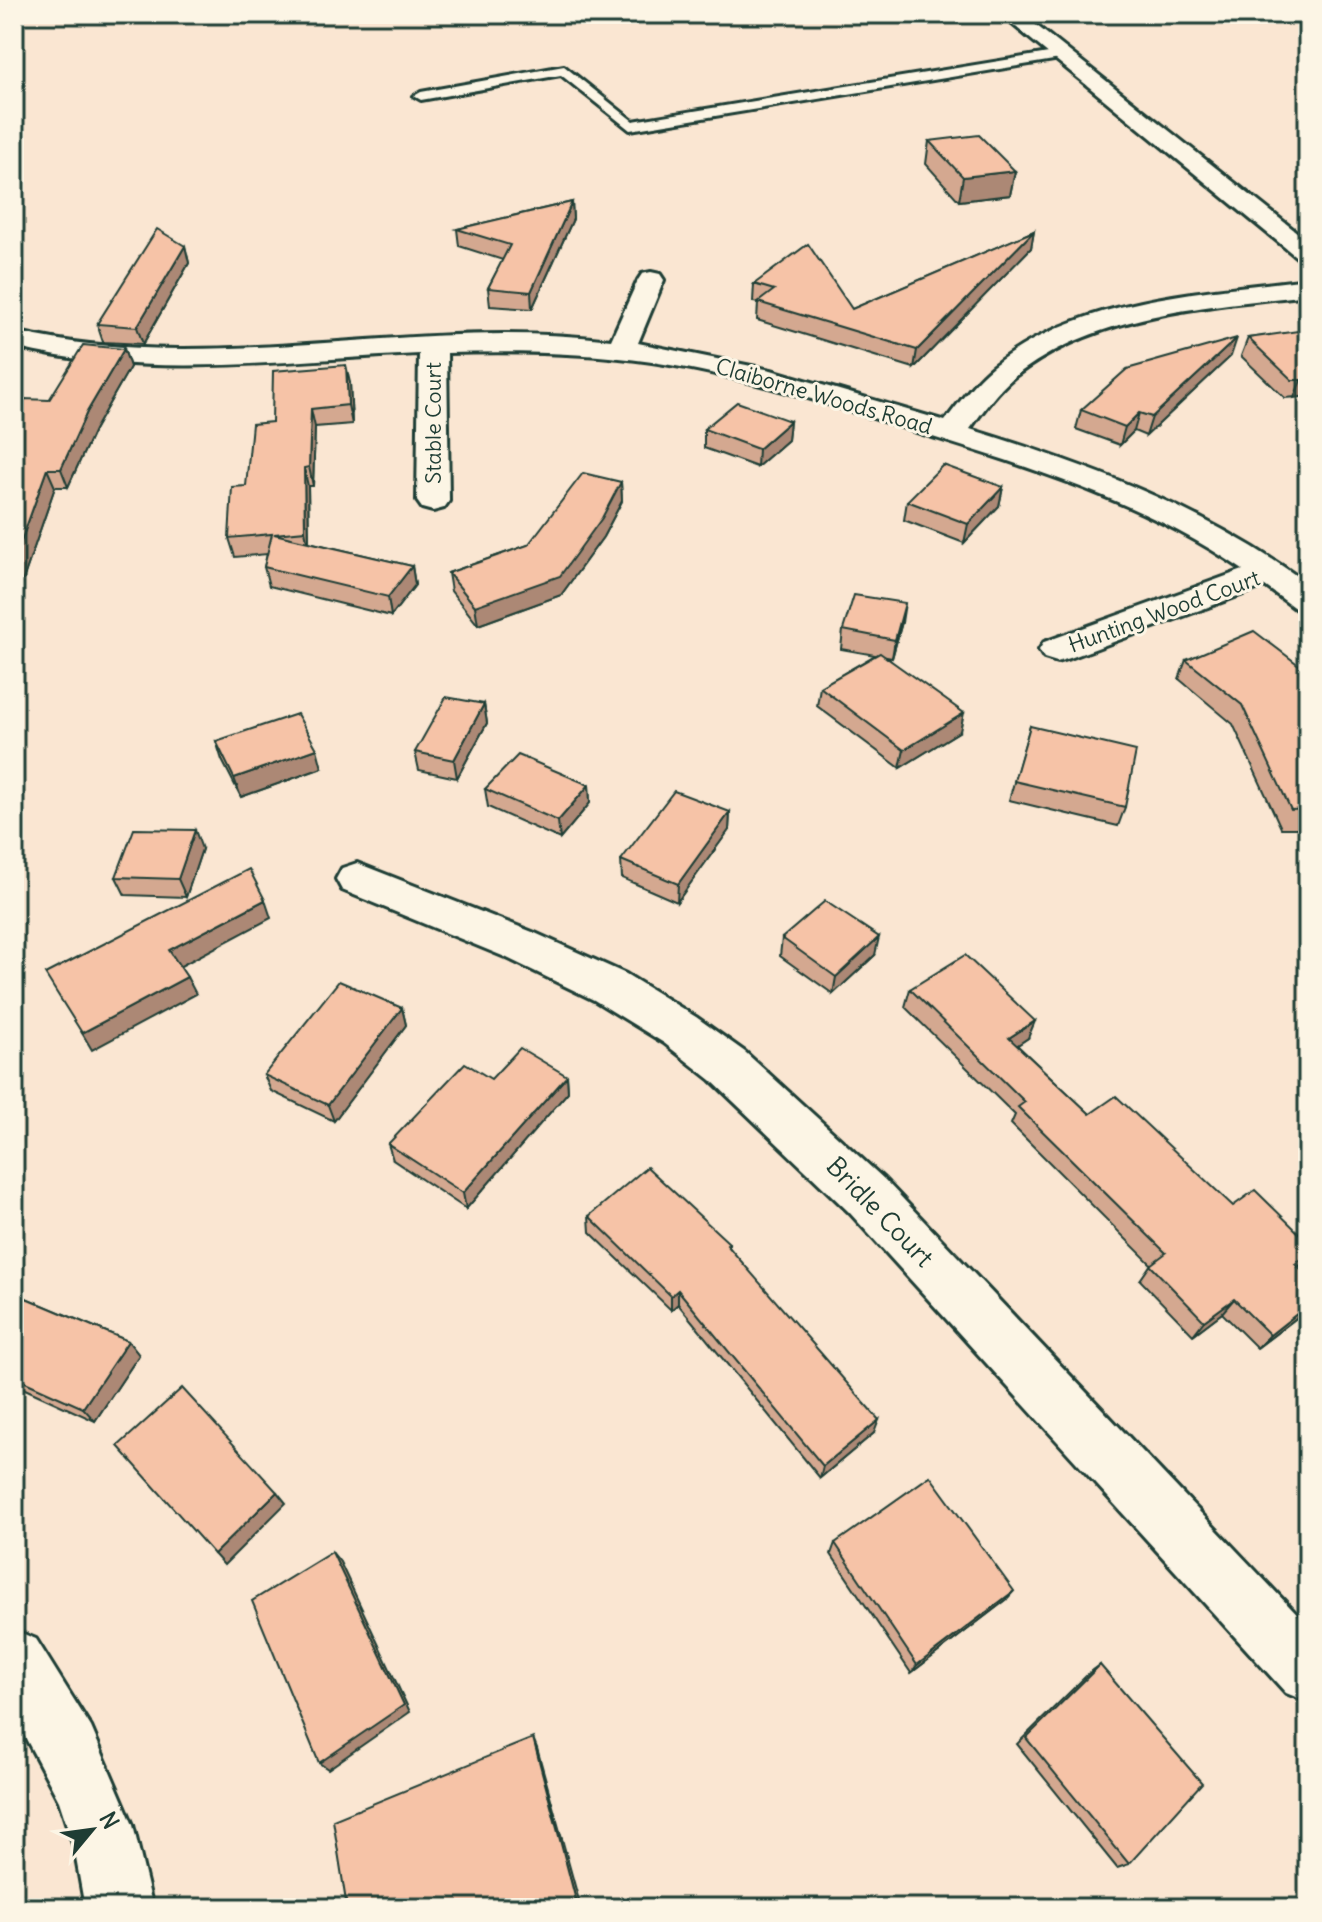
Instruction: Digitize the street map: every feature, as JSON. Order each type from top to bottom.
[{"type":"street","points":[[1010,14],[1308,254]]},
{"type":"street","points":[[622,347],[651,280]]},
{"type":"street","points":[[951,433],[1002,373],[1021,359],[1083,328],[1184,304],[1308,287]]},
{"type":"street","name":"Claiborne Woods Road","points":[[17,342],[120,354],[199,356],[488,343],[622,347],[742,369],[951,433],[1142,500],[1202,530],[1270,572],[1308,601]]},
{"type":"street","name":"Stable Court","points":[[433,345],[433,501]]},
{"type":"street","name":"Hunting Wood Court","points":[[1057,650],[1270,572]]},
{"type":"street","name":"Bridle Court","points":[[357,879],[520,945],[610,987],[680,1030],[728,1066],[867,1196],[1308,1671]]},
{"type":"street","points":[[14,1661],[32,1684],[73,1759],[107,1847],[119,1908]]},
{"type":"lane","points":[[630,126],[1061,55]]},
{"type":"lane","points":[[421,96],[564,70],[647,143]]},
{"type":"building","points":[[979,135],[1015,171],[963,177],[929,141]]},
{"type":"building","points":[[572,202],[531,292],[488,288],[510,245],[457,229]]},
{"type":"building","points":[[157,229],[185,246],[137,327],[97,324]]},
{"type":"building","points":[[1034,231],[917,350],[758,302],[774,290],[754,284],[808,244],[852,309]]},
{"type":"building","points":[[1308,332],[1308,379],[1301,380],[1292,380],[1248,338]]},
{"type":"building","points":[[1237,338],[1152,417],[1139,413],[1125,427],[1081,410],[1127,369]]},
{"type":"building","points":[[83,345],[124,349],[87,412],[61,469],[47,469],[14,561],[14,415],[24,399],[49,400]]},
{"type":"building","points":[[346,365],[348,405],[311,409],[309,467],[304,468],[305,531],[274,534],[412,566],[388,597],[264,567],[272,534],[229,538],[232,487],[246,486],[252,424],[272,422],[273,371]]},
{"type":"building","points":[[737,402],[790,421],[758,449],[704,429]]},
{"type":"building","points":[[943,465],[1003,487],[968,524],[907,501]]},
{"type":"building","points":[[583,473],[621,482],[602,518],[560,576],[475,606],[448,573],[528,545]]},
{"type":"building","points":[[854,595],[905,603],[895,640],[843,630]]},
{"type":"building","points":[[1254,631],[1308,672],[1308,698],[1299,702],[1308,721],[1308,809],[1291,810],[1242,705],[1186,660]]},
{"type":"building","points":[[880,653],[964,713],[904,750],[820,687]]},
{"type":"building","points":[[446,697],[484,704],[454,760],[415,752]]},
{"type":"building","points":[[297,714],[317,749],[234,778],[216,741]]},
{"type":"building","points":[[1030,726],[1136,751],[1125,807],[1014,781]]},
{"type":"building","points":[[518,755],[589,785],[558,821],[485,789]]},
{"type":"building","points":[[674,791],[730,812],[678,884],[621,860]]},
{"type":"building","points":[[134,829],[195,830],[178,879],[116,877]]},
{"type":"building","points":[[249,869],[265,900],[169,950],[187,977],[82,1033],[45,974]]},
{"type":"building","points":[[825,901],[879,937],[836,977],[782,938]]},
{"type":"building","points":[[965,955],[1035,1021],[1009,1038],[1090,1114],[1116,1096],[1233,1206],[1255,1190],[1308,1242],[1308,1254],[1295,1264],[1308,1277],[1308,1305],[1270,1335],[1234,1299],[1204,1321],[1150,1265],[1166,1253],[1018,1107],[1025,1102],[910,989]]},
{"type":"building","points":[[339,981],[402,1008],[328,1105],[264,1075]]},
{"type":"building","points":[[520,1048],[567,1076],[463,1193],[388,1144],[465,1063],[491,1079]]},
{"type":"building","points":[[647,1167],[729,1243],[727,1245],[879,1420],[823,1466],[678,1290],[671,1296],[589,1216]]},
{"type":"building","points":[[14,1293],[128,1341],[83,1408],[14,1377]]},
{"type":"building","points":[[182,1388],[277,1492],[214,1554],[118,1446]]},
{"type":"building","points":[[930,1476],[1014,1591],[917,1665],[835,1543]]},
{"type":"building","points":[[332,1552],[404,1705],[319,1763],[252,1601]]},
{"type":"building","points":[[1100,1665],[1202,1783],[1129,1864],[1026,1738]]},
{"type":"building","points":[[533,1738],[578,1908],[347,1908],[333,1820]]}]
